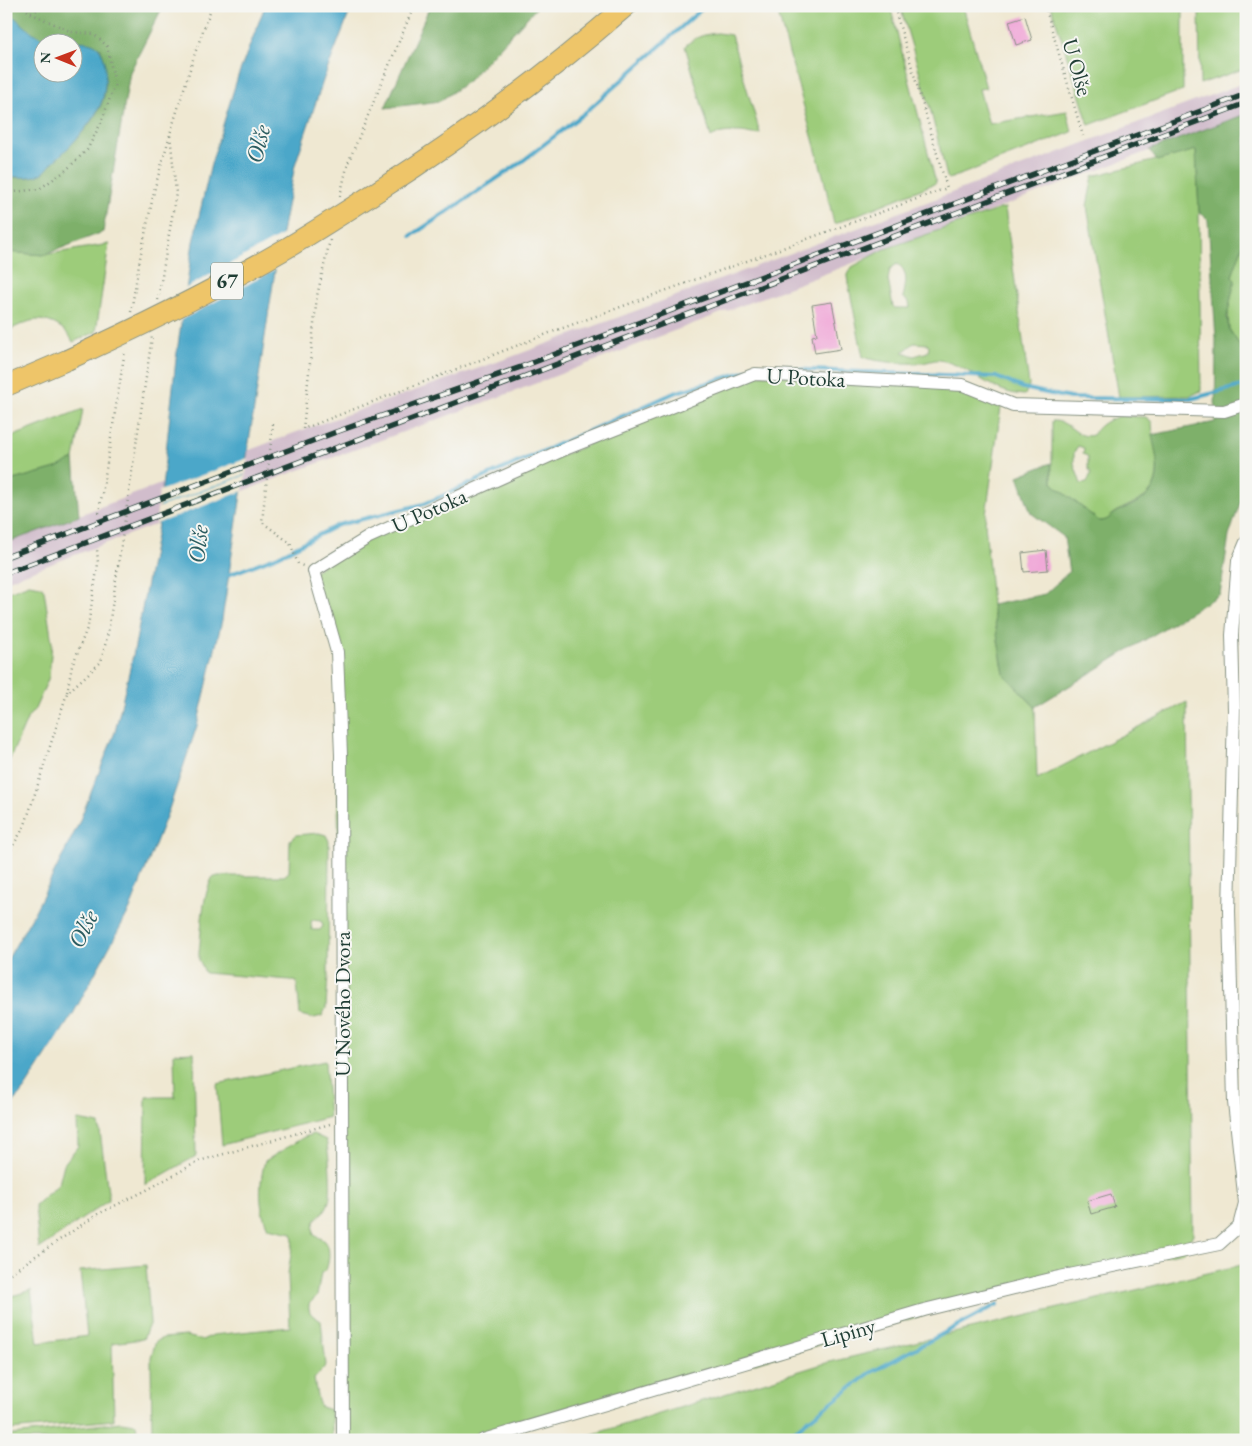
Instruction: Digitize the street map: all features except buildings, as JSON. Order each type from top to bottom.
[{"type":"main road","name":"67","points":[[6,386],[143,324],[287,248],[381,189],[474,127],[548,71],[626,6]]},
{"type":"street","name":"U Potoka","points":[[314,571],[369,537],[565,449],[755,374],[963,385],[1013,405],[1224,411],[1246,404]]},
{"type":"street","name":"Lipiny","points":[[483,1440],[924,1310],[1055,1278],[1219,1244],[1239,1226],[1245,1203],[1234,1102],[1229,911],[1234,710],[1232,635],[1238,562],[1246,542]]},
{"type":"street","name":"U Nového Dvora","points":[[314,571],[337,652],[341,755],[342,1440]]},
{"type":"path","points":[[6,193],[39,188],[64,172],[87,150],[101,123],[115,84],[107,46],[94,34],[72,32],[30,13],[23,6]]},
{"type":"path","points":[[30,13],[51,6]]},
{"type":"path","points":[[158,301],[176,193],[170,134],[212,6]]},
{"type":"path","points":[[339,201],[348,163],[414,6]]},
{"type":"path","points":[[330,239],[317,296],[302,429],[552,332],[947,188],[894,6]]},
{"type":"path","name":"U Olše","points":[[1045,6],[1083,136]]},
{"type":"path","points":[[67,693],[101,662],[108,633],[152,335]]},
{"type":"path","points":[[273,424],[262,522],[290,543],[298,564],[314,571]]},
{"type":"path","points":[[6,858],[25,825],[67,693],[72,666],[88,626],[98,564],[97,548]]},
{"type":"path","points":[[6,1276],[98,1214],[145,1192],[199,1161],[342,1121]]},
{"type":"shaded area","points":[[1246,82],[1246,114],[521,389],[299,470],[6,581],[6,543],[294,433],[511,357]]},
{"type":"green space","points":[[6,6],[163,6],[130,72],[103,232],[44,255],[6,252],[6,176],[31,177],[44,172],[90,123],[101,105],[105,90],[101,49],[88,42],[82,42],[82,32],[32,32],[6,10]]},
{"type":"green space","points":[[430,6],[538,6],[468,81],[440,101],[385,108]]},
{"type":"green space","points":[[776,6],[890,6],[936,183],[834,224],[824,179]]},
{"type":"green space","points":[[900,6],[963,6],[986,88],[979,89],[989,124],[1067,111],[1072,132],[949,179]]},
{"type":"green space","points":[[1051,6],[1183,6],[1183,90],[1089,125]]},
{"type":"green space","points":[[1199,6],[1246,6],[1246,68],[1200,84]]},
{"type":"green space","points":[[718,33],[731,35],[760,133],[729,132],[711,137],[685,46],[700,36]]},
{"type":"green space","points":[[1246,114],[1246,236],[1232,276],[1235,281],[1227,317],[1229,329],[1246,355],[1246,485],[1229,536],[1220,594],[1035,707],[1004,674],[992,605],[1045,594],[1069,572],[1064,537],[1031,513],[1018,476],[1051,463],[1052,483],[1099,521],[1105,520],[1147,496],[1156,482],[1157,459],[1152,435],[1215,422],[1216,339],[1212,277],[1208,220],[1199,211],[1196,150],[1157,161],[1149,150]]},
{"type":"green space","points":[[1196,150],[1199,211],[1201,391],[1190,396],[1119,397],[1087,206],[1093,176]]},
{"type":"green space","points":[[1005,208],[1029,385],[1025,395],[1002,390],[962,368],[940,360],[907,363],[863,357],[847,277],[852,267],[885,249]],"holes":[[[897,264],[905,274],[906,283],[903,297],[909,302],[910,308],[895,308],[893,306],[888,280],[890,269]],[[914,343],[928,344],[928,352],[914,356],[903,352]]]},
{"type":"green space","points":[[1246,236],[1246,355],[1229,329],[1228,310],[1235,281],[1232,276]]},
{"type":"green space","points":[[109,244],[96,332],[73,342],[59,326],[43,320],[33,320],[6,331],[6,252],[44,255]]},
{"type":"green space","points":[[755,374],[963,385],[1002,400],[985,522],[992,605],[1004,674],[1035,707],[1037,779],[1187,702],[1193,1234],[1184,1252],[1055,1278],[483,1440],[343,1440],[337,652],[314,571],[369,537]]},
{"type":"green space","points":[[83,409],[74,459],[56,468],[6,482],[6,439]]},
{"type":"green space","points":[[1121,416],[1146,417],[1152,422],[1157,475],[1149,493],[1140,500],[1118,511],[1107,520],[1099,521],[1052,483],[1052,421],[1064,423],[1078,433],[1087,436],[1093,435],[1101,425],[1109,420]],"holes":[[[1078,446],[1084,448],[1083,453],[1088,457],[1088,467],[1091,473],[1087,483],[1081,484],[1074,464],[1074,452]]]},
{"type":"green space","points":[[74,459],[79,516],[6,543],[6,482],[56,468]]},
{"type":"green space","points":[[29,584],[41,586],[44,590],[52,643],[49,677],[35,709],[28,717],[6,768],[6,593]]},
{"type":"green space","points":[[319,833],[326,835],[329,841],[326,1008],[322,1016],[314,1018],[300,1015],[297,982],[205,973],[199,960],[204,905],[212,878],[218,876],[284,876],[289,872],[290,840],[296,835]],"holes":[[[312,920],[321,921],[323,926],[320,930],[312,930]]]},
{"type":"green space","points":[[194,1052],[196,1156],[145,1185],[146,1097],[175,1097],[174,1053]]},
{"type":"green space","points":[[325,1061],[329,1117],[222,1145],[217,1084]]},
{"type":"green space","points":[[78,1120],[99,1124],[109,1200],[39,1249],[35,1205],[59,1184],[64,1164],[78,1146]]},
{"type":"green space","points":[[313,1134],[326,1140],[330,1182],[328,1204],[316,1220],[313,1229],[314,1235],[324,1240],[327,1244],[329,1255],[326,1270],[321,1273],[317,1296],[309,1304],[309,1310],[311,1314],[321,1321],[326,1365],[314,1379],[321,1407],[330,1410],[332,1440],[152,1440],[151,1357],[156,1341],[163,1338],[186,1336],[202,1340],[213,1335],[290,1327],[288,1274],[293,1241],[292,1233],[268,1228],[262,1212],[260,1195],[262,1178],[265,1161],[304,1137]]},
{"type":"green space","points":[[1246,1264],[1246,1440],[574,1440],[826,1363]]},
{"type":"green space","points":[[146,1265],[150,1322],[143,1339],[112,1343],[114,1420],[10,1430],[8,1412],[6,1412],[6,1298],[31,1290],[38,1343],[87,1336],[80,1271]]},
{"type":"green space","points":[[121,1422],[136,1424],[138,1440],[6,1440],[6,1436]]},
{"type":"water","name":"Olše","points":[[265,6],[352,6],[324,78],[295,165],[276,264],[222,620],[197,726],[169,809],[130,909],[73,1014],[25,1088],[6,1112],[6,962],[33,915],[78,825],[115,732],[134,651],[158,525],[176,359],[193,242],[211,164],[238,76]]},
{"type":"water","points":[[6,10],[32,32],[32,82],[82,82],[82,42],[94,44],[99,48],[103,55],[106,73],[102,102],[90,123],[46,170],[32,177],[6,176]]},
{"type":"pier","points":[[284,234],[278,268],[179,321],[184,289]]},
{"type":"pier","points":[[248,458],[246,474],[157,507],[159,491]]},
{"type":"pier","points":[[246,475],[243,491],[156,524],[157,508]]},
{"type":"waterway","points":[[411,236],[520,163],[587,111],[705,6]]},
{"type":"waterway","points":[[223,577],[278,556],[338,525],[424,504],[674,393],[757,368],[996,377],[1023,388],[1070,398],[1190,399],[1246,385]]},
{"type":"waterway","points":[[782,1440],[870,1373],[998,1304]]},
{"type":"railway","points":[[6,557],[336,432],[521,367],[1246,94]]},
{"type":"railway","points":[[6,573],[1246,103]]}]
